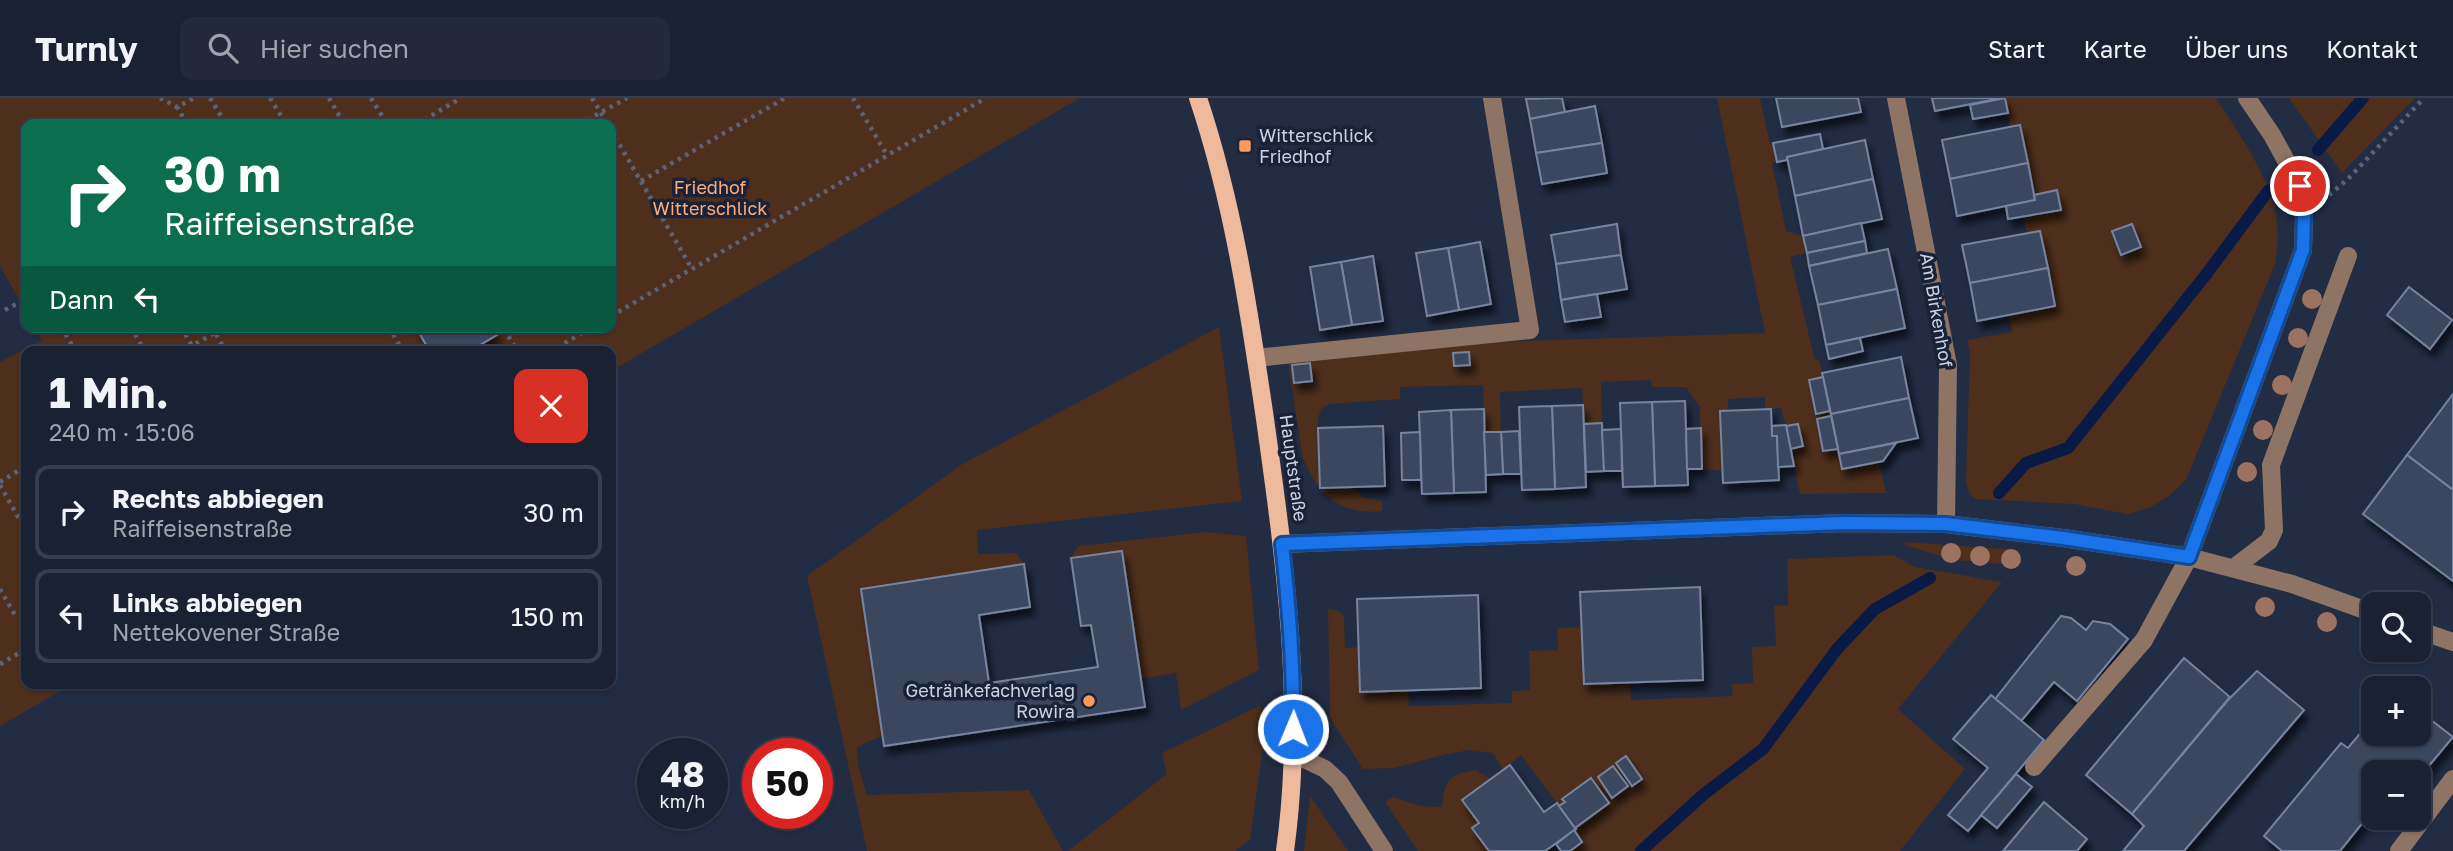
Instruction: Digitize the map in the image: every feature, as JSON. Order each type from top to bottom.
[{"type":"main road","name":"Hauptstraße","points":[[1198,98],[1216,152],[1242,273],[1290,612],[1294,681],[1285,851]]},
{"type":"street","points":[[1256,358],[1530,330],[1492,98]]},
{"type":"street","name":"Am Birkenhof","points":[[1896,98],[1948,365],[1946,524]]},
{"type":"street","points":[[2034,767],[2144,640],[2189,557],[2303,250],[2304,217],[2300,186],[2272,135],[2247,98]]},
{"type":"street","points":[[2235,567],[2269,541],[2274,530],[2271,465],[2348,256]]},
{"type":"street","points":[[1282,544],[1843,523],[1946,524],[2189,557],[2292,584],[2361,609]]},
{"type":"street","points":[[2431,634],[2453,642]]},
{"type":"street","points":[[1292,753],[1325,769],[1339,782],[1384,851]]},
{"type":"street","points":[[2399,851],[2453,779]]},
{"type":"path","points":[[160,98],[177,107],[184,119]]},
{"type":"path","points":[[177,107],[194,98]]},
{"type":"path","points":[[210,98],[223,119]]},
{"type":"path","points":[[270,98],[283,119]]},
{"type":"path","points":[[329,98],[341,119]]},
{"type":"path","points":[[372,98],[384,119]]},
{"type":"path","points":[[446,98],[450,104]]},
{"type":"path","points":[[425,119],[461,98]]},
{"type":"path","points":[[592,98],[605,119]]},
{"type":"path","points":[[590,119],[627,98]]},
{"type":"path","points":[[641,181],[785,98]]},
{"type":"path","points":[[853,98],[887,155]]},
{"type":"path","points":[[616,313],[986,98]]},
{"type":"path","points":[[2304,217],[2348,179],[2424,98]]},
{"type":"path","points":[[616,138],[692,269]]},
{"type":"path","points":[[5,310],[21,302]]},
{"type":"path","points":[[184,333],[192,346],[209,333]]},
{"type":"path","points":[[560,346],[582,333]]},
{"type":"path","points":[[21,469],[0,483],[21,522]]},
{"type":"path","points":[[0,589],[15,615]]},
{"type":"path","points":[[0,664],[21,652]]},
{"type":"green space","name":"Friedhof Witterschlick","points":[[0,98],[1080,98],[616,368],[616,346],[31,346],[42,340],[38,333],[616,333],[616,119],[21,119],[21,303],[0,266]]},
{"type":"green space","points":[[1717,98],[1760,98],[1770,144],[1773,143],[1777,162],[1772,163],[1786,231],[1803,236],[1807,253],[1790,257],[1815,360],[1819,360],[1823,377],[1809,380],[1816,413],[1830,411],[1831,416],[1817,420],[1823,451],[1838,449],[1842,469],[1879,462],[1886,493],[1800,494],[1790,449],[1803,446],[1798,424],[1786,426],[1781,408],[1765,409],[1765,397],[1728,399],[1728,410],[1720,411],[1722,471],[1702,469],[1700,407],[1686,387],[1652,387],[1651,380],[1601,382],[1602,423],[1584,424],[1582,388],[1500,392],[1501,432],[1484,432],[1483,385],[1400,387],[1400,399],[1329,404],[1321,409],[1318,419],[1320,487],[1302,455],[1288,361],[1497,342],[1765,333]]},
{"type":"green space","points":[[2005,98],[2216,98],[2247,146],[2272,199],[2278,236],[2275,264],[2186,480],[2169,496],[2149,508],[2127,514],[2074,504],[1975,499],[1969,493],[1966,481],[1970,353],[1967,340],[2012,332],[2008,315],[2055,305],[2040,231],[2027,233],[2024,217],[2061,210],[2058,191],[2034,195],[2010,127]]},
{"type":"green space","points":[[2289,98],[2415,98],[2342,173]]},
{"type":"green space","points":[[1219,327],[1242,501],[977,530],[978,554],[1016,553],[1024,564],[861,589],[883,735],[857,747],[858,765],[867,795],[1029,790],[1063,851],[867,851],[807,576],[961,465]]},
{"type":"green space","name":"Friedhof Witterschlick","points":[[21,351],[21,689],[63,689],[0,726],[0,362]]},
{"type":"green space","points":[[1354,487],[1362,497],[1382,501],[1382,511],[1353,510],[1331,499],[1320,488]]},
{"type":"green space","points":[[1206,532],[1246,536],[1259,670],[1181,710],[1176,673],[1141,679],[1122,551],[1071,558],[1078,546]]},
{"type":"green space","points":[[1905,542],[2018,550],[2016,565],[1953,560],[1905,545]]},
{"type":"green space","points":[[1893,555],[1915,567],[2002,582],[1898,709],[1965,769],[1900,851],[1570,851],[1582,842],[1575,828],[1609,803],[1591,779],[1563,799],[1565,802],[1559,806],[1521,755],[1503,770],[1493,753],[1470,750],[1394,768],[1363,769],[1330,718],[1328,609],[1339,611],[1344,617],[1345,648],[1359,647],[1361,692],[1408,691],[1409,706],[1512,703],[1512,691],[1530,690],[1529,651],[1558,650],[1557,628],[1582,627],[1584,684],[1630,682],[1631,700],[1733,696],[1732,684],[1753,683],[1752,647],[1776,646],[1774,606],[1788,605],[1787,559]]},
{"type":"green space","points":[[1261,705],[1263,747],[1250,840],[1235,851],[1068,851],[1167,774],[1162,753]]},
{"type":"green space","points":[[1476,770],[1491,779],[1479,823],[1472,828],[1489,851],[1418,851],[1385,802],[1393,797],[1420,806],[1442,807],[1444,791],[1450,780]]},
{"type":"green space","points":[[1310,796],[1348,851],[1304,851]]},
{"type":"building","points":[[1562,98],[1565,112],[1530,119],[1526,99]]},
{"type":"building","points":[[1776,98],[1858,98],[1861,112],[1782,127]]},
{"type":"building","points":[[1932,98],[2002,98],[1935,111]]},
{"type":"building","points":[[2005,98],[2008,113],[1973,119],[1970,105]]},
{"type":"building","points":[[1595,106],[1602,143],[1536,153],[1530,119]]},
{"type":"building","points":[[2020,125],[2028,163],[1950,179],[1942,140]]},
{"type":"building","points":[[1820,134],[1823,149],[1777,162],[1773,143]]},
{"type":"building","points":[[1865,140],[1873,179],[1795,196],[1787,157]]},
{"type":"building","points":[[1602,143],[1607,173],[1542,184],[1536,153]]},
{"type":"building","points":[[2028,163],[2035,200],[1957,216],[1950,179]]},
{"type":"building","points":[[1873,179],[1882,219],[1803,236],[1795,196]]},
{"type":"building","points":[[2057,190],[2061,210],[2008,219],[2006,206],[2035,200],[2034,195]]},
{"type":"building","points":[[1861,223],[1865,241],[1807,253],[1803,236]]},
{"type":"building","points":[[1617,224],[1621,255],[1556,264],[1551,235]]},
{"type":"building","points":[[2132,224],[2141,247],[2121,255],[2112,231]]},
{"type":"building","points":[[2040,231],[2048,268],[1970,283],[1962,245]]},
{"type":"building","points":[[1865,241],[1867,253],[1809,266],[1807,253]]},
{"type":"building","points":[[1480,242],[1491,304],[1459,310],[1448,248]]},
{"type":"building","points":[[1448,248],[1459,310],[1427,316],[1416,253]]},
{"type":"building","points":[[1888,249],[1897,289],[1818,305],[1809,266]]},
{"type":"building","points":[[1621,255],[1627,289],[1561,300],[1556,264]]},
{"type":"building","points":[[1373,256],[1383,321],[1352,325],[1341,262]]},
{"type":"building","points":[[1341,262],[1352,325],[1320,330],[1310,267]]},
{"type":"building","points":[[2048,268],[2055,306],[1977,321],[1970,283]]},
{"type":"building","points":[[2409,287],[2452,320],[2430,349],[2387,315]]},
{"type":"building","points":[[1897,289],[1905,328],[1826,345],[1818,305]]},
{"type":"building","points":[[1597,294],[1601,317],[1565,322],[1561,300]]},
{"type":"building","points":[[419,333],[497,335],[478,346],[427,346]]},
{"type":"building","points":[[1860,338],[1863,351],[1829,359],[1826,345]]},
{"type":"building","points":[[1469,352],[1470,365],[1454,366],[1453,353]]},
{"type":"building","points":[[1901,357],[1909,398],[1831,414],[1822,373]]},
{"type":"building","points":[[1310,363],[1312,381],[1294,383],[1292,365]]},
{"type":"building","points":[[1823,377],[1830,411],[1816,414],[1809,380]]},
{"type":"building","points":[[2453,394],[2453,490],[2407,455]]},
{"type":"building","points":[[1909,398],[1918,438],[1839,454],[1831,414]]},
{"type":"building","points":[[1685,401],[1688,485],[1655,486],[1652,402]]},
{"type":"building","points":[[1652,402],[1655,486],[1623,487],[1620,403]]},
{"type":"building","points":[[1583,405],[1586,487],[1555,489],[1552,406]]},
{"type":"building","points":[[1552,406],[1555,489],[1522,490],[1519,407]]},
{"type":"building","points":[[1484,409],[1486,492],[1454,493],[1451,410]]},
{"type":"building","points":[[1771,409],[1772,436],[1777,436],[1779,480],[1723,483],[1720,411]]},
{"type":"building","points":[[1451,410],[1454,493],[1422,494],[1419,412]]},
{"type":"building","points":[[1831,416],[1838,449],[1823,451],[1817,419]]},
{"type":"building","points":[[1602,423],[1604,471],[1586,472],[1584,424]]},
{"type":"building","points":[[1798,424],[1803,446],[1790,449],[1786,426]]},
{"type":"building","points":[[1786,425],[1794,466],[1778,467],[1777,436],[1772,436],[1772,426]]},
{"type":"building","points":[[1383,426],[1385,486],[1320,488],[1318,428]]},
{"type":"building","points":[[1701,428],[1702,469],[1687,469],[1686,429]]},
{"type":"building","points":[[1621,429],[1622,471],[1604,471],[1602,430]]},
{"type":"building","points":[[1519,431],[1521,474],[1503,474],[1501,432]]},
{"type":"building","points":[[1420,432],[1421,480],[1402,480],[1401,433]]},
{"type":"building","points":[[1484,432],[1501,432],[1503,474],[1486,475]]},
{"type":"building","points":[[1896,443],[1883,461],[1842,469],[1839,454]]},
{"type":"building","points":[[2407,455],[2453,490],[2453,581],[2363,514]]},
{"type":"building","points":[[1122,551],[1145,707],[884,746],[861,589],[1024,564],[1030,607],[979,615],[989,683],[1098,667],[1091,625],[1081,626],[1071,558]]},
{"type":"building","points":[[1700,587],[1703,680],[1584,684],[1580,592]]},
{"type":"building","points":[[1478,595],[1481,688],[1360,692],[1357,599]]},
{"type":"building","points":[[2061,616],[2071,618],[2086,630],[2093,621],[2110,624],[2128,639],[2077,701],[2054,682],[2021,721],[1995,699]]},
{"type":"building","points":[[2184,658],[2230,697],[2132,814],[2086,775]]},
{"type":"building","points":[[2257,671],[2304,710],[2184,851],[2123,851],[2144,826],[2132,814],[2228,700]]},
{"type":"building","points":[[1991,695],[2044,740],[1968,831],[1948,815],[1988,768],[1953,739]]},
{"type":"building","points":[[2431,720],[2453,737],[2431,763],[2431,760],[2361,760],[2361,825],[2340,851],[2282,851],[2264,836],[2341,743],[2348,748],[2361,732],[2361,746],[2431,746]]},
{"type":"building","points":[[1626,756],[1642,779],[1632,786],[1616,763]]},
{"type":"building","points":[[1510,765],[1544,812],[1557,803],[1576,829],[1545,851],[1489,851],[1472,828],[1479,823],[1462,800]]},
{"type":"building","points":[[1613,766],[1628,786],[1612,798],[1598,777]]},
{"type":"building","points":[[2016,774],[2032,787],[1997,828],[1981,815]]},
{"type":"building","points":[[1591,778],[1609,803],[1575,828],[1559,806],[1565,802],[1562,799]]},
{"type":"building","points":[[2044,802],[2087,839],[2077,851],[2003,851]]},
{"type":"building","points":[[1574,830],[1582,842],[1570,851],[1561,851],[1556,844]]},
{"type":"waterway","points":[[2318,150],[2363,98]]},
{"type":"waterway","points":[[1999,493],[2026,463],[2068,448],[2208,272],[2268,191]]},
{"type":"waterway","points":[[1641,851],[1704,794],[1763,749],[1837,649],[1875,609],[1930,578]]},
{"type":"place","name":"Witterschlick Friedhof","points":[[1245,146]]},
{"type":"place","name":"Getränkefachverlag Rowira","points":[[1089,701]]},
{"type":"route","points":[[1293,729],[1294,681],[1290,612],[1282,544],[1843,523],[1946,524],[2189,557],[2303,250],[2304,217],[2300,186]]}]
